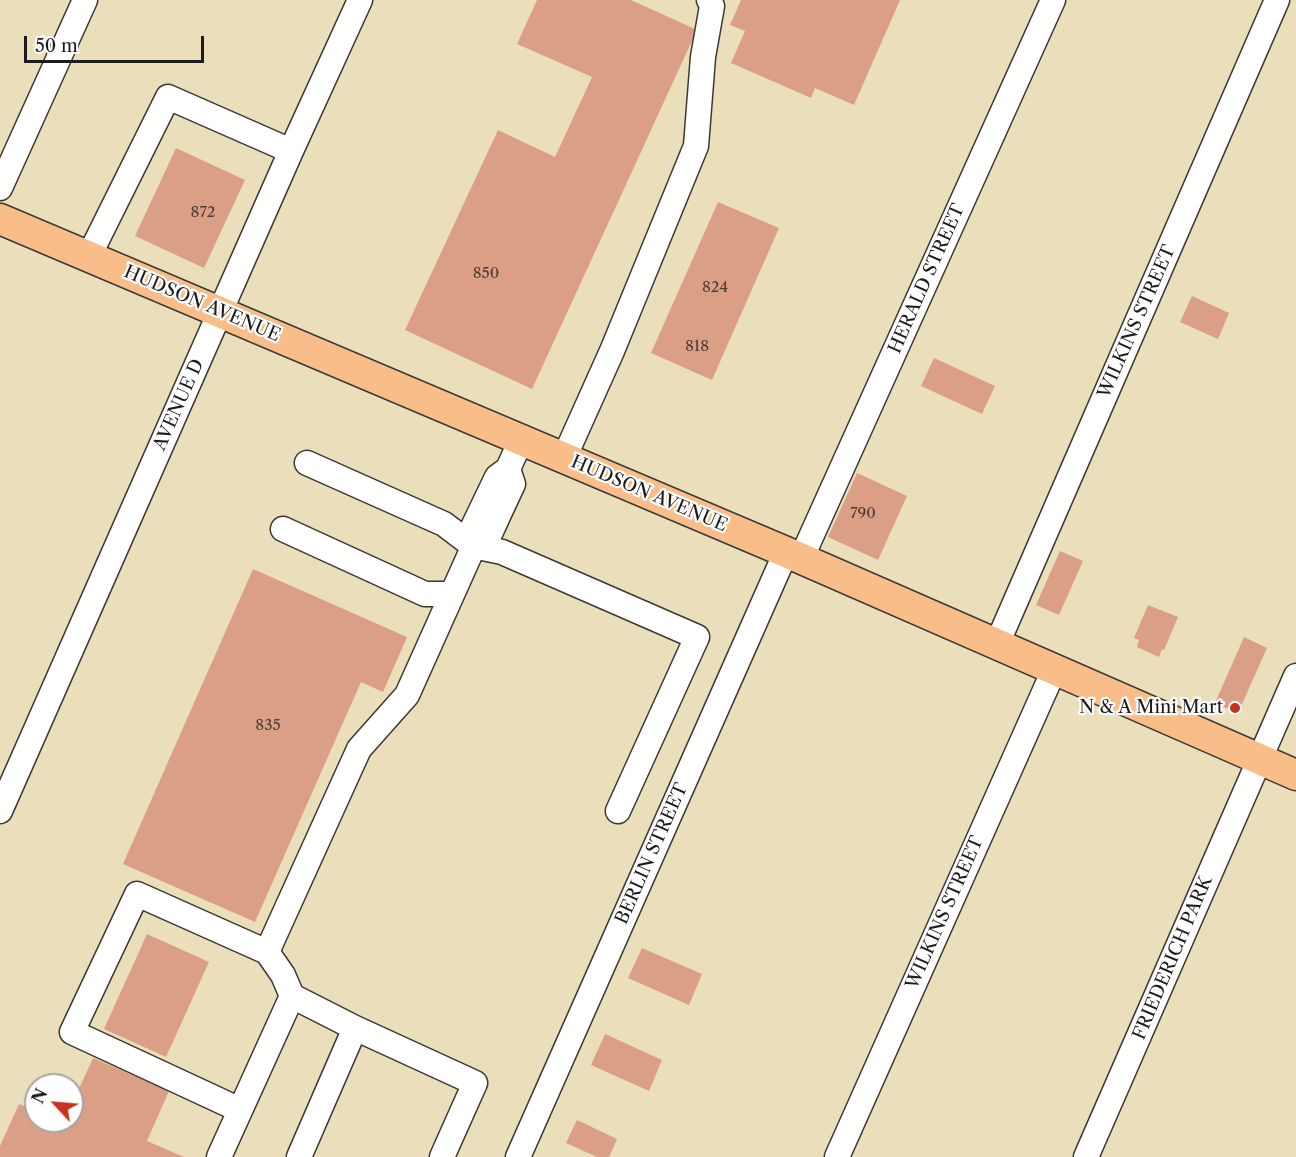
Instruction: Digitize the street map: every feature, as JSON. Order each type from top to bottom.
[{"type":"main road","name":"HUDSON AVENUE","points":[[0,219],[794,555],[1296,775]]},
{"type":"street","points":[[0,188],[5,164],[86,0]]},
{"type":"street","name":"AVENUE D","points":[[0,811],[291,151],[360,0]]},
{"type":"street","points":[[564,458],[612,351],[696,146],[703,57],[712,6],[709,0]]},
{"type":"street","name":"HERALD STREET","points":[[794,555],[1053,0]]},
{"type":"street","name":"WILKINS STREET","points":[[997,644],[1277,0]]},
{"type":"street","points":[[89,256],[168,97],[291,151]]},
{"type":"street","points":[[267,952],[359,749],[407,695],[475,544],[474,527],[497,477],[508,469],[521,440]]},
{"type":"street","points":[[307,463],[444,525],[475,544],[502,552],[697,637],[618,811]]},
{"type":"street","points":[[283,529],[424,594],[453,594]]},
{"type":"street","name":"BERLIN STREET","points":[[518,1157],[794,555]]},
{"type":"street","name":"WILKINS STREET","points":[[837,1157],[1054,670]]},
{"type":"street","name":"FRIEDERICH PARK","points":[[1086,1157],[1296,676]]},
{"type":"street","points":[[240,1110],[72,1032],[137,894],[267,952],[283,975],[292,996],[355,1028],[475,1083],[442,1157]]},
{"type":"street","points":[[219,1157],[292,996]]},
{"type":"street","points":[[299,1157],[355,1028]]},
{"type":"building","points":[[537,0],[631,0],[697,30],[532,389],[405,330],[498,130],[555,157],[592,77],[517,44]]},
{"type":"building","points":[[741,0],[900,0],[854,105],[815,88],[811,98],[731,63],[745,31],[730,25]]},
{"type":"building","points":[[176,148],[245,180],[204,268],[135,236]]},
{"type":"building","points":[[718,202],[779,228],[712,380],[651,353]]},
{"type":"building","points":[[1192,296],[1229,313],[1218,339],[1180,322]]},
{"type":"building","points":[[934,358],[995,386],[982,414],[921,386]]},
{"type":"building","points":[[857,473],[907,496],[878,560],[828,537]]},
{"type":"building","points":[[1060,551],[1083,561],[1059,615],[1036,605]]},
{"type":"building","points":[[253,569],[407,637],[383,692],[361,682],[255,922],[123,864]]},
{"type":"building","points":[[1148,605],[1178,617],[1159,657],[1137,647],[1139,640],[1134,638]]},
{"type":"building","points":[[1244,637],[1267,648],[1238,713],[1215,703]]},
{"type":"building","points":[[147,934],[209,962],[166,1057],[104,1029]]},
{"type":"building","points":[[642,948],[702,974],[689,1005],[628,978]]},
{"type":"building","points":[[605,1034],[662,1060],[649,1091],[591,1065]]},
{"type":"building","points":[[93,1058],[169,1091],[147,1141],[184,1157],[0,1157],[0,1146],[19,1104],[24,1106],[24,1133],[84,1133],[84,1078]]},
{"type":"building","points":[[577,1120],[617,1139],[609,1157],[597,1157],[566,1143]]},
{"type":"place","name":"N & A Mini Mart","points":[[1235,708]]}]
